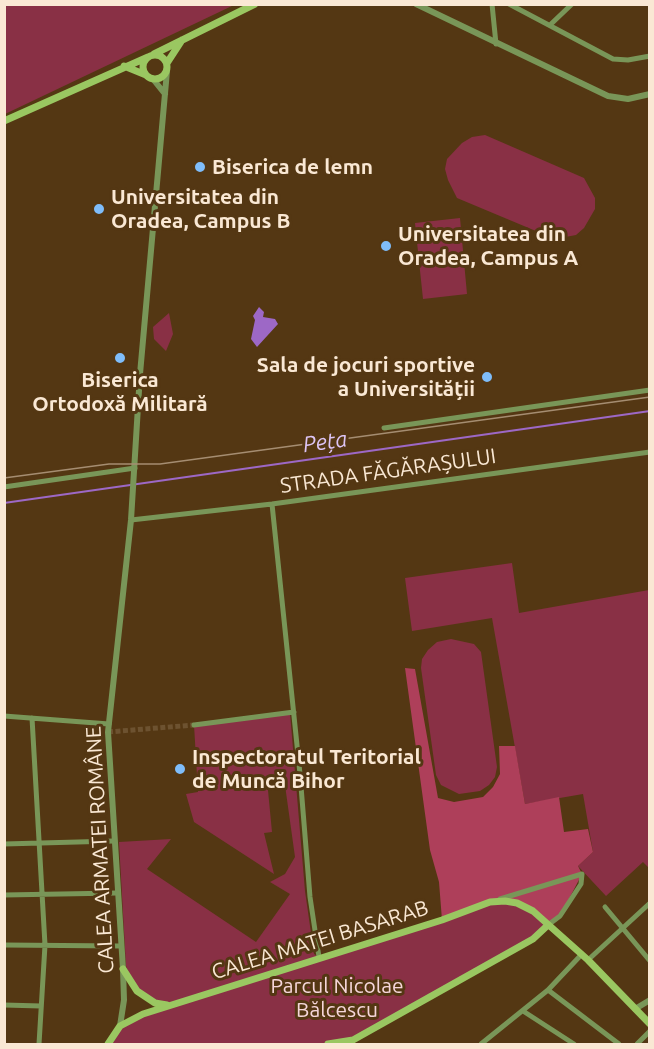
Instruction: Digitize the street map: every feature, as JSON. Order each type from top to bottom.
[{"type":"main road","points":[[4,121],[151,56],[255,4]]},
{"type":"main road","points":[[124,66],[153,79],[161,77],[182,39]]},
{"type":"main road","points":[[151,56],[162,57],[167,67]]},
{"type":"main road","points":[[146,75],[143,67],[151,56]]},
{"type":"main road","name":"CALEA MATEI BASARAB","points":[[106,1044],[120,1026],[133,1018],[319,957],[442,920],[490,902],[518,903],[532,911],[582,954],[635,1009],[648,1019]]},
{"type":"main road","points":[[328,1044],[352,1042],[533,939],[548,925]]},
{"type":"main road","points":[[123,969],[128,981],[137,992],[155,1003],[170,1006]]},
{"type":"street","points":[[416,4],[608,96],[623,99],[650,94]]},
{"type":"street","points":[[492,4],[496,44]]},
{"type":"street","points":[[509,4],[613,59],[628,60],[650,56]]},
{"type":"street","points":[[550,25],[572,4]]},
{"type":"street","name":"CALEA ARMATEI ROMÂNE","points":[[120,1026],[124,1000],[123,969],[109,724],[134,492],[140,374],[167,67]]},
{"type":"street","points":[[153,79],[165,94]]},
{"type":"street","name":"STRADA FĂGĂRAȘULUI","points":[[384,428],[650,390]]},
{"type":"street","name":"STRADA FĂGĂRAȘULUI","points":[[131,520],[272,504],[650,452]]},
{"type":"street","points":[[4,487],[135,470]]},
{"type":"street","points":[[272,504],[294,712],[310,897],[319,957]]},
{"type":"street","points":[[194,725],[294,712]]},
{"type":"street","points":[[4,716],[109,724]]},
{"type":"street","points":[[32,718],[45,945],[39,1044]]},
{"type":"street","points":[[4,844],[114,841]]},
{"type":"street","points":[[490,902],[582,874],[581,884],[560,916],[548,925]]},
{"type":"street","points":[[4,895],[117,893]]},
{"type":"street","points":[[588,960],[650,903]]},
{"type":"street","points":[[605,907],[650,961]]},
{"type":"street","points":[[4,945],[120,946]]},
{"type":"street","points":[[481,1044],[548,990],[582,954]]},
{"type":"street","points":[[548,990],[620,1044]]},
{"type":"street","points":[[635,1009],[650,1000]]},
{"type":"street","points":[[4,1005],[41,1006]]},
{"type":"street","points":[[523,1011],[574,1044]]},
{"type":"street","points":[[637,1044],[650,1031]]},
{"type":"green space","points":[[5,4],[234,4],[234,5],[5,114]]},
{"type":"green space","points":[[485,135],[584,178],[595,198],[595,209],[584,228],[576,235],[555,239],[457,198],[445,169],[447,159],[462,143],[472,137]]},
{"type":"green space","points":[[460,218],[467,294],[423,299],[415,223]]},
{"type":"green space","points":[[169,313],[173,334],[166,351],[154,339],[153,327]]},
{"type":"green space","points":[[512,563],[519,613],[649,590],[649,868],[643,862],[606,896],[578,866],[593,852],[583,794],[525,804],[492,618],[412,631],[405,578]]},
{"type":"green space","points":[[451,639],[474,644],[481,652],[497,767],[495,777],[489,785],[480,791],[459,794],[441,785],[436,775],[421,668],[422,659],[428,650],[437,642]]},
{"type":"green space","name":"Parcul Nicolae Bălcescu","points":[[290,713],[305,891],[314,954],[319,957],[490,902],[517,903],[548,925],[533,939],[353,1040],[328,1044],[108,1044],[120,1026],[168,1006],[148,1002],[131,979],[126,966],[119,842],[171,839],[147,869],[256,942],[290,894],[270,882],[285,874],[295,857],[284,778],[267,780],[272,832],[264,833],[274,874],[194,822],[186,794],[198,792],[194,725]]},
{"type":"shaded area","points":[[259,307],[264,312],[263,317],[275,319],[278,324],[257,347],[251,339],[255,320],[253,316]]},
{"type":"shaded area","points":[[405,668],[415,669],[438,798],[454,802],[483,797],[493,787],[500,774],[499,746],[515,746],[525,804],[559,797],[564,832],[588,829],[593,852],[578,866],[582,874],[560,916],[548,925],[517,903],[490,902],[442,920],[439,882],[430,850]]},
{"type":"waterway","name":"Peța","points":[[4,503],[650,411]]},
{"type":"tunnel","points":[[108,732],[194,725]]},
{"type":"tram line","points":[[4,478],[109,464],[160,464],[650,397]]},
{"type":"place","name":"Biserica de lemn","points":[[200,167]]},
{"type":"place","name":"Universitatea din Oradea, Campus B","points":[[99,209]]},
{"type":"place","name":"Universitatea din Oradea, Campus A","points":[[386,246]]},
{"type":"place","name":"Biserica Ortodoxă Militară","points":[[120,358]]},
{"type":"place","name":"Sala de jocuri sportive a Universității","points":[[487,377]]},
{"type":"place","name":"Inspectoratul Teritorial de Muncă Bihor","points":[[180,769]]}]
